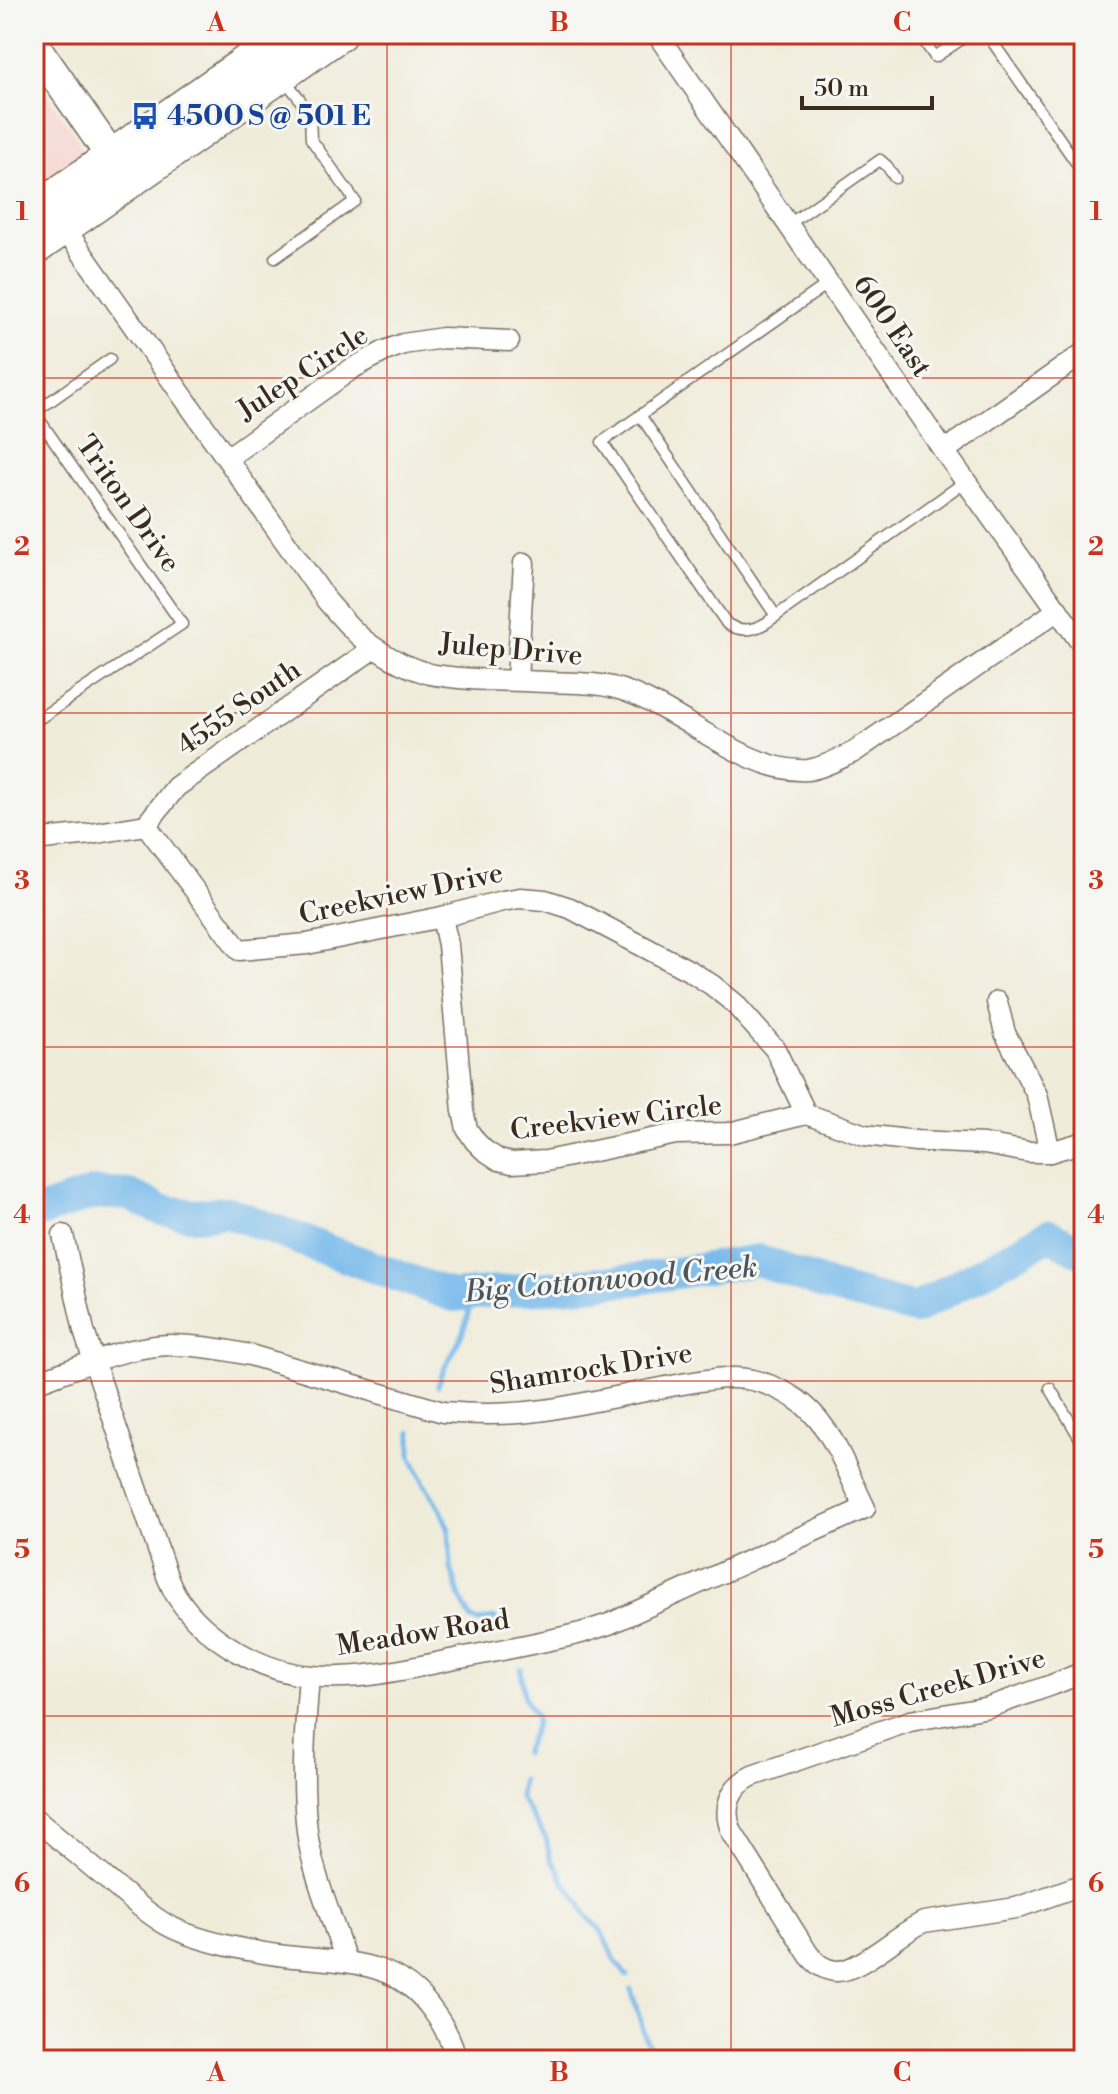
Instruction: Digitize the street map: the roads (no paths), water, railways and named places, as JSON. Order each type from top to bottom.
[{"type":"main road","points":[[34,248],[49,218],[120,168],[287,34]]},
{"type":"main road","points":[[120,168],[281,75],[339,34]]},
{"type":"street","name":"600 East","points":[[657,34],[944,451],[1084,647]]},
{"type":"street","points":[[38,44],[120,168]]},
{"type":"street","name":"Julep Drive","points":[[49,218],[227,458],[327,601],[374,648],[400,663],[429,674],[583,683],[619,689],[752,758],[780,768],[810,770],[854,752],[1058,610]]},
{"type":"street","name":"Julep Circle","points":[[227,458],[353,368],[385,351],[413,342],[443,338],[509,341]]},
{"type":"street","points":[[944,451],[1084,353]]},
{"type":"street","points":[[517,680],[524,563]]},
{"type":"street","name":"4555 South","points":[[146,825],[176,787],[374,648]]},
{"type":"street","points":[[34,840],[146,825]]},
{"type":"street","name":"Creekview Drive","points":[[146,825],[239,950],[307,944],[520,898],[545,900],[570,908],[690,971],[734,1003],[775,1049],[806,1114]]},
{"type":"street","name":"Creekview Circle","points":[[442,917],[448,945],[467,1129],[484,1150],[499,1160],[512,1163],[546,1161],[676,1134],[729,1133],[806,1114]]},
{"type":"street","points":[[997,1002],[1005,1033],[1037,1095],[1050,1152]]},
{"type":"street","points":[[806,1114],[865,1135],[916,1141],[984,1144],[1028,1152],[1050,1152],[1084,1142]]},
{"type":"street","name":"Meadow Road","points":[[63,1235],[84,1331],[167,1576],[178,1597],[195,1618],[231,1648],[275,1668],[309,1676],[350,1677],[386,1673],[581,1633],[609,1624],[865,1508]]},
{"type":"street","name":"Shamrock Drive","points":[[34,1383],[150,1347],[192,1345],[250,1355],[443,1412],[472,1414],[504,1415],[546,1410],[733,1377],[758,1381],[804,1405],[820,1421],[834,1444],[865,1508]]},
{"type":"street","name":"Moss Creek Drive","points":[[1084,1672],[989,1707],[920,1718],[752,1776],[734,1790],[728,1818],[732,1832],[809,1955],[819,1965],[832,1971],[852,1968],[924,1922],[1016,1908],[1084,1884]]},
{"type":"street","points":[[309,1676],[305,1734],[307,1833],[346,1961]]},
{"type":"street","points":[[34,1818],[168,1926],[241,1948],[371,1966],[409,1984],[445,2027],[456,2060]]},
{"type":"lane","points":[[919,34],[935,57],[969,34]]},
{"type":"lane","points":[[994,44],[1084,174]]},
{"type":"lane","points":[[275,258],[355,201],[311,139],[310,117],[281,75]]},
{"type":"lane","points":[[789,224],[880,160],[895,178]]},
{"type":"lane","points":[[829,283],[602,442],[727,624],[749,630],[757,628],[966,481]]},
{"type":"lane","points":[[34,412],[110,359]]},
{"type":"lane","name":"Triton Drive","points":[[34,412],[182,624],[34,722]]},
{"type":"lane","points":[[640,415],[776,616]]},
{"type":"lane","points":[[1050,1388],[1081,1440],[1084,1453]]},
{"type":"waterway","name":"Big Cottonwood Creek","points":[[34,1214],[95,1193],[129,1195],[162,1210],[195,1215],[228,1212],[453,1296],[638,1279],[758,1260],[831,1287],[915,1309],[1049,1235],[1084,1253]]},
{"type":"waterway","points":[[438,1386],[465,1327],[471,1295]]},
{"type":"waterway","points":[[411,1432],[411,1456],[449,1530],[451,1568],[460,1597],[471,1619],[494,1618],[504,1627]]},
{"type":"waterway","points":[[521,1669],[524,1697],[536,1718],[524,1753]]},
{"type":"waterway","points":[[522,1779],[520,1798],[546,1838],[553,1863],[584,1913],[600,1929],[615,1961],[627,1976]]},
{"type":"waterway","points":[[631,1989],[646,2040],[657,2060]]},
{"type":"place","name":"4500 S @ 501 E","points":[[145,116]]}]
